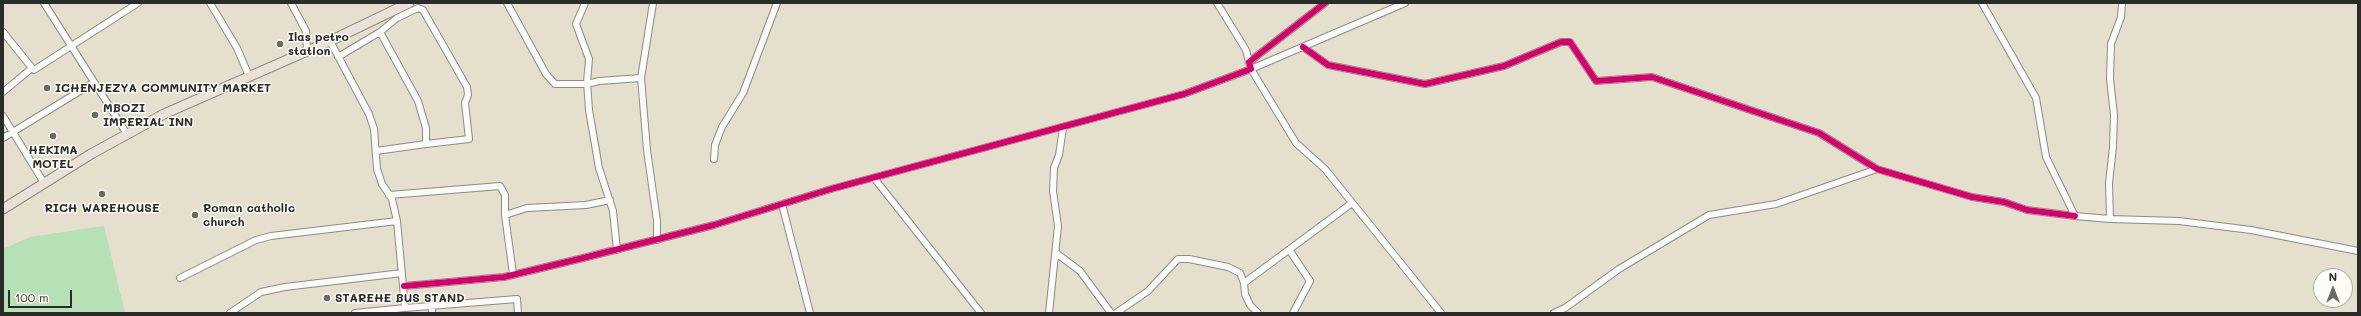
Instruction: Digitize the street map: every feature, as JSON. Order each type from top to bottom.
[{"type":"highway","points":[[3,209],[127,134],[164,114],[330,42],[409,3]]},
{"type":"street","points":[[44,3],[93,83],[127,134]]},
{"type":"street","points":[[3,92],[32,68],[34,70],[138,3]]},
{"type":"street","points":[[210,3],[237,48],[249,76]]},
{"type":"street","points":[[291,3],[306,31],[308,51]]},
{"type":"street","points":[[508,3],[546,74],[555,84],[587,84],[598,80],[642,78]]},
{"type":"street","points":[[585,3],[576,24],[589,59],[587,84],[589,110],[599,168],[610,200],[616,224],[617,250]]},
{"type":"street","points":[[653,3],[642,78],[647,150],[657,222],[657,240]]},
{"type":"street","points":[[714,158],[715,145],[722,127],[743,93],[777,3]]},
{"type":"street","points":[[1217,3],[1246,50],[1252,69],[1296,144],[1325,169],[1441,313]]},
{"type":"street","points":[[1249,62],[1325,3]]},
{"type":"street","points":[[404,286],[513,274],[617,250],[714,225],[874,178],[1184,94],[1252,69],[1405,3]]},
{"type":"street","points":[[1982,3],[2036,98],[2046,157],[2075,216]]},
{"type":"street","points":[[2110,219],[2109,183],[2113,147],[2114,115],[2110,79],[2111,44],[2121,17],[2122,3]]},
{"type":"street","points":[[338,57],[380,32],[397,18],[418,8],[423,10],[467,88],[468,95],[464,103],[469,140],[376,151]]},
{"type":"street","points":[[3,32],[32,68]]},
{"type":"street","points":[[380,32],[418,101],[426,128],[426,144]]},
{"type":"street","points":[[330,42],[370,114],[376,151],[377,169],[382,184],[389,196],[397,221],[405,308]]},
{"type":"street","points":[[1303,47],[1328,65],[1425,84],[1504,66],[1561,42],[1570,42],[1596,81],[1652,77],[1819,133],[1877,169],[1972,197],[2004,202],[2027,210],[2075,216],[2110,219],[2179,221],[2251,230],[2358,251]]},
{"type":"street","points":[[3,138],[93,83]]},
{"type":"street","points":[[3,116],[44,183]]},
{"type":"street","points":[[1049,313],[1058,226],[1053,191],[1054,168],[1063,128]]},
{"type":"street","points":[[1554,313],[1565,308],[1619,269],[1709,215],[1776,204],[1851,180],[1877,169]]},
{"type":"street","points":[[874,178],[980,313]]},
{"type":"street","points":[[389,196],[500,186],[505,195],[505,215],[513,274]]},
{"type":"street","points":[[505,215],[527,208],[586,205],[610,200]]},
{"type":"street","points":[[1244,283],[1290,251],[1314,230],[1352,203]]},
{"type":"street","points":[[782,204],[810,313]]},
{"type":"street","points":[[180,278],[236,250],[271,236],[397,221]]},
{"type":"street","points":[[1290,251],[1310,280],[1293,313]]},
{"type":"street","points":[[1056,253],[1080,271],[1111,313]]},
{"type":"street","points":[[1116,313],[1148,291],[1178,259],[1182,258],[1234,269],[1244,283],[1245,294],[1250,305],[1258,313]]},
{"type":"street","points":[[230,313],[261,292],[285,287],[402,273]]},
{"type":"street","points":[[355,313],[432,304],[517,299],[518,313]]},
{"type":"street","points":[[432,304],[432,313]]},
{"type":"green space","points":[[104,226],[125,313],[3,313],[3,249],[30,237]]},
{"type":"cycle path","points":[[404,286],[504,277],[579,259],[714,225],[831,189],[1184,94],[1251,69],[1249,62],[1325,3]]},
{"type":"cycle path","points":[[1303,47],[1328,65],[1425,84],[1504,66],[1561,42],[1570,42],[1596,81],[1652,77],[1819,133],[1877,169],[1972,197],[2004,202],[2027,210],[2075,216]]},
{"type":"place","name":"Ilas petro station","points":[[280,44]]},
{"type":"place","name":"ICHENJEZYA COMMUNITY MARKET","points":[[47,88]]},
{"type":"place","name":"MBOZI IMPERIAL INN","points":[[95,115]]},
{"type":"place","name":"HEKIMA MOTEL","points":[[53,136]]},
{"type":"place","name":"RICH WAREHOUSE","points":[[102,194]]},
{"type":"place","name":"Roman catholic church","points":[[195,215]]},
{"type":"place","name":"STAREHE BUS STAND","points":[[327,298]]}]
